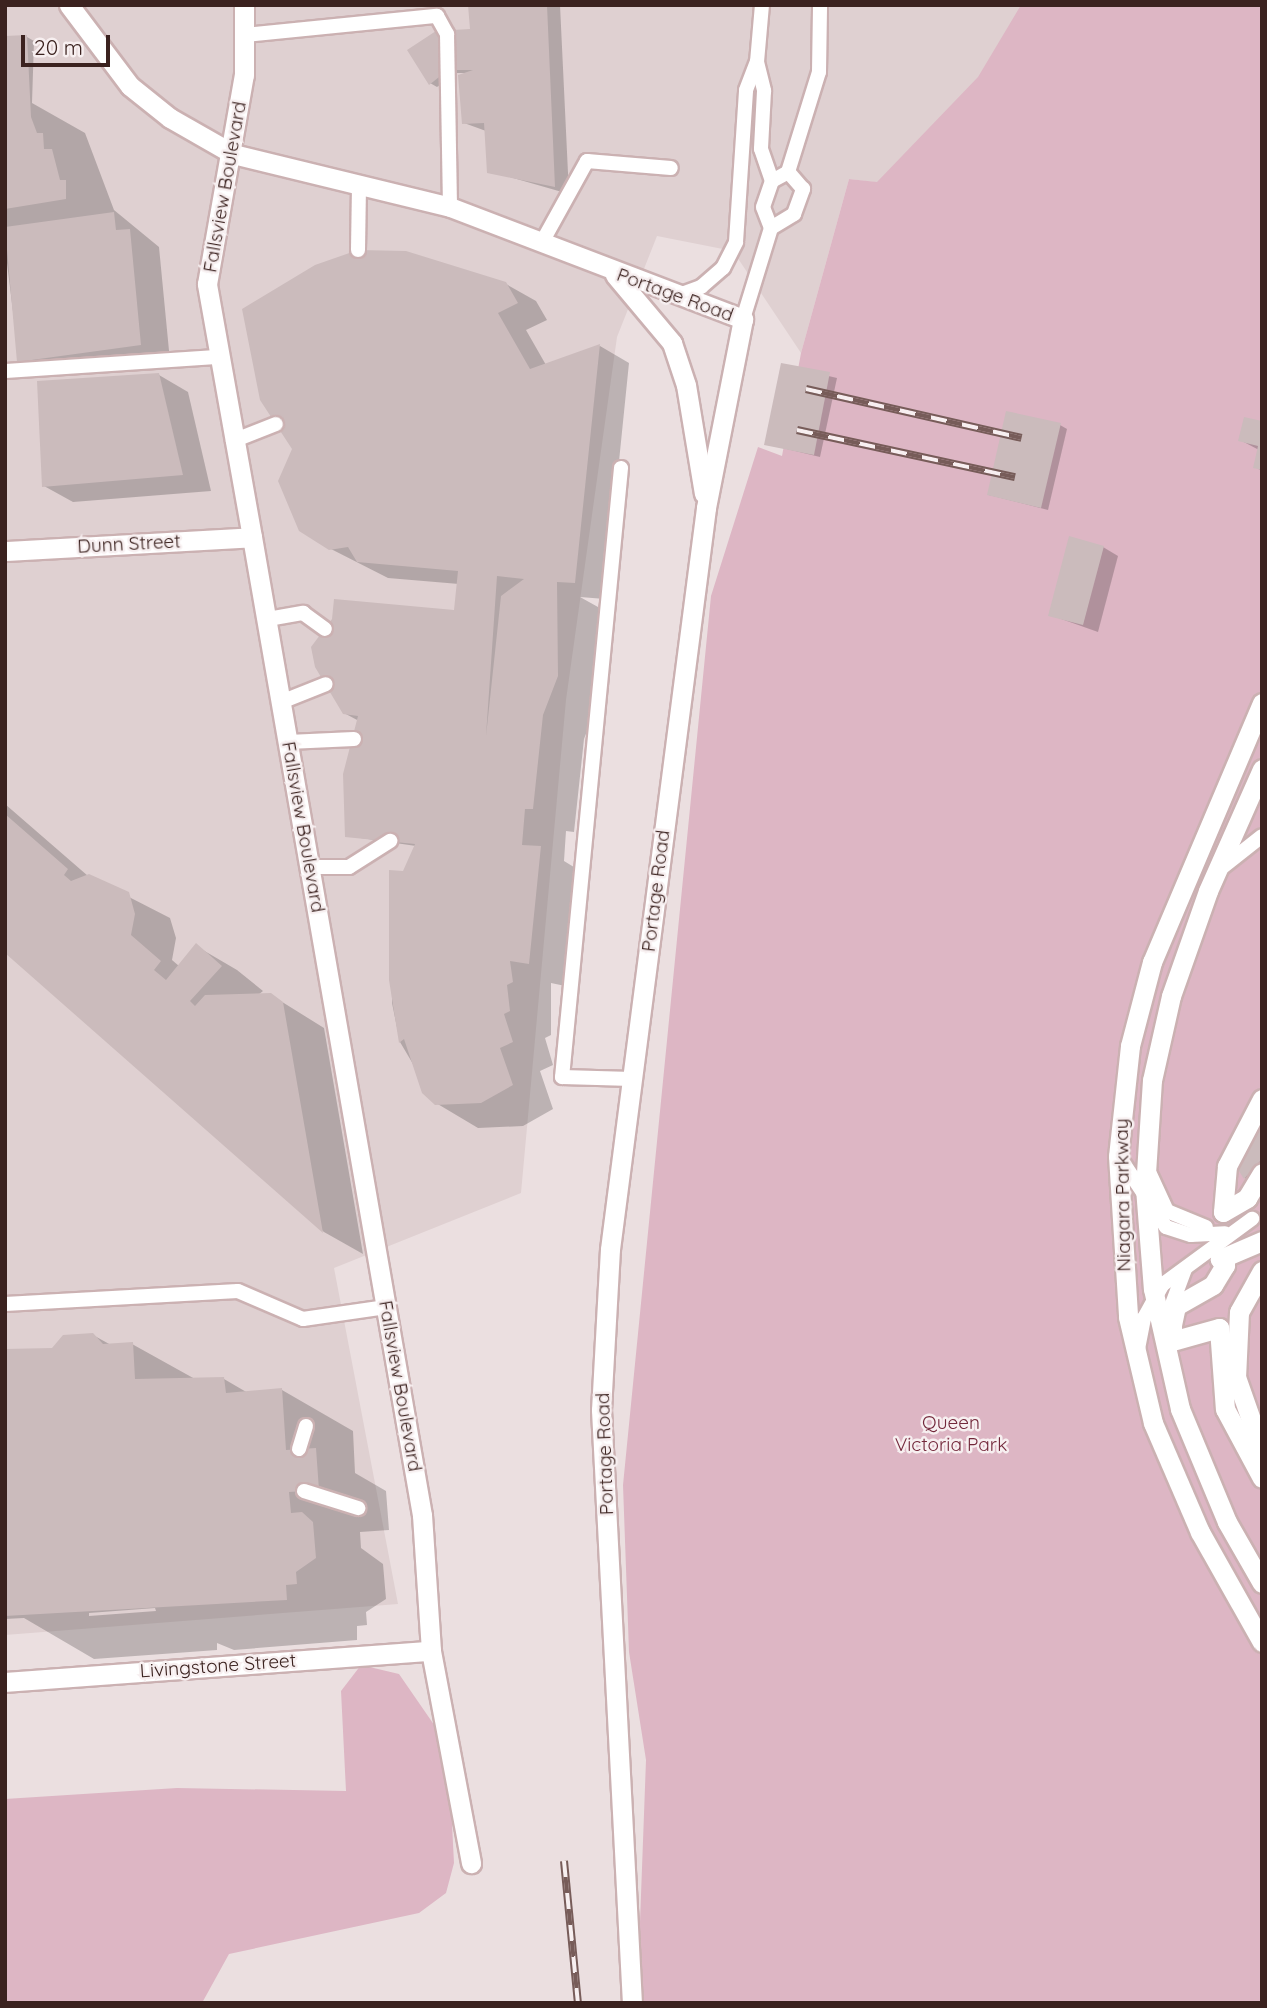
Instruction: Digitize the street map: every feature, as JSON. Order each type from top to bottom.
[{"type":"main road","name":"Portage Road","points":[[69,5],[130,86],[170,118],[233,154],[450,207],[674,297],[744,319],[706,508],[610,1249],[601,1410],[632,2003]]},
{"type":"main road","name":"Fallsview Boulevard","points":[[244,5],[245,35],[233,154],[208,284],[216,357],[268,618],[422,1516],[432,1651],[471,1863]]},
{"type":"main road","points":[[613,273],[672,343],[686,385],[706,508]]},
{"type":"main road","name":"Dunn Street","points":[[5,551],[252,537]]},
{"type":"main road","name":"Niagara Parkway","points":[[1262,702],[1182,880],[1144,989],[1125,1076],[1118,1156],[1125,1293],[1137,1362],[1153,1423],[1185,1500],[1262,1642]]},
{"type":"main road","name":"Niagara Parkway","points":[[1260,777],[1208,891],[1157,1051],[1146,1151],[1145,1200],[1155,1296],[1165,1355],[1197,1456],[1262,1583]]},
{"type":"main road","points":[[1262,1099],[1227,1166],[1223,1212],[1247,1198],[1262,1172]]},
{"type":"main road","points":[[1262,1241],[1220,1259],[1225,1265],[1213,1285],[1175,1306],[1171,1341],[1219,1328],[1225,1409],[1262,1478]]},
{"type":"main road","points":[[1262,1271],[1239,1312],[1236,1377],[1262,1451]]},
{"type":"main road","name":"Livingstone Street","points":[[5,1682],[432,1651]]},
{"type":"lane","points":[[674,297],[716,275],[736,243],[746,90],[757,62],[762,5]]},
{"type":"lane","points":[[772,181],[788,172],[819,72],[820,5]]},
{"type":"lane","points":[[245,35],[437,16],[447,34],[450,207]]},
{"type":"lane","points":[[744,319],[771,228],[763,207],[772,181],[761,149],[764,91],[757,62]]},
{"type":"lane","points":[[541,244],[587,161],[671,168]]},
{"type":"lane","points":[[771,228],[794,214],[803,189],[788,172]]},
{"type":"lane","points":[[358,250],[359,184]]},
{"type":"lane","points":[[5,371],[216,357]]},
{"type":"lane","points":[[233,441],[276,424]]},
{"type":"lane","points":[[621,468],[562,1077],[632,1079]]},
{"type":"lane","points":[[268,618],[303,613],[325,629]]},
{"type":"lane","points":[[281,702],[326,684]]},
{"type":"lane","points":[[288,741],[354,739]]},
{"type":"lane","points":[[1232,768],[1260,777]]},
{"type":"lane","points":[[1208,891],[1239,850],[1262,836]]},
{"type":"lane","points":[[309,867],[349,867],[390,841]]},
{"type":"lane","points":[[1146,1151],[1154,1191],[1175,1219],[1214,1228],[1257,1215]]},
{"type":"lane","points":[[1118,1156],[1145,1200],[1166,1227],[1191,1235],[1230,1232],[1257,1215]]},
{"type":"lane","points":[[1137,1362],[1144,1318],[1155,1296],[1203,1251],[1257,1215]]},
{"type":"lane","points":[[1165,1355],[1170,1300],[1185,1268],[1203,1251]]},
{"type":"lane","points":[[5,1304],[238,1291],[303,1320],[386,1307]]},
{"type":"lane","points":[[299,1450],[306,1426]]},
{"type":"lane","points":[[304,1491],[358,1508]]},
{"type":"shaded area","points":[[5,5],[1070,5],[891,184],[849,179],[801,353],[733,251],[657,236],[617,337],[566,700],[521,1193],[334,1268],[398,1604],[5,1635]]},
{"type":"green space","name":"Queen Victoria Park","points":[[1021,5],[1262,5],[1262,2003],[637,2003],[646,1760],[629,1652],[623,1485],[711,596],[758,447],[782,456],[801,353],[849,179],[877,182],[978,77]]},
{"type":"green space","points":[[361,1665],[399,1674],[448,1745],[454,1863],[446,1893],[419,1913],[229,1954],[202,2003],[5,2003],[5,1799],[177,1788],[346,1791],[341,1691]]},
{"type":"building","points":[[468,5],[547,5],[555,187],[487,173],[484,123],[462,124],[458,75],[473,70],[448,70],[429,85],[407,50],[436,31],[470,29]]},
{"type":"building","points":[[27,35],[31,117],[37,133],[43,133],[44,149],[52,149],[60,180],[66,180],[66,199],[5,209],[5,36]]},
{"type":"building","points":[[114,212],[116,230],[130,229],[141,345],[17,362],[5,227]]},
{"type":"building","points":[[358,250],[406,251],[506,282],[518,303],[498,313],[530,369],[600,344],[575,583],[557,582],[558,676],[543,715],[533,809],[525,809],[522,845],[541,846],[529,964],[510,961],[513,982],[507,985],[510,1011],[504,1014],[513,1042],[500,1048],[513,1085],[481,1103],[435,1105],[422,1093],[404,1039],[399,1043],[389,980],[389,870],[403,871],[415,844],[345,837],[343,774],[358,716],[343,714],[315,667],[311,647],[332,619],[334,599],[454,610],[458,571],[357,562],[348,547],[329,550],[299,531],[278,481],[292,449],[260,400],[242,309],[315,265]],"holes":[[[497,576],[524,579],[501,596],[486,736]]]},
{"type":"building","points":[[781,363],[830,372],[814,455],[764,445]]},
{"type":"building","points":[[159,373],[183,475],[42,487],[37,381]]},
{"type":"building","points":[[1006,411],[1061,423],[1041,508],[987,495]]},
{"type":"building","points":[[1244,417],[1262,421],[1262,470],[1253,468],[1258,446],[1238,441]]},
{"type":"building","points":[[1069,536],[1104,546],[1083,625],[1048,616]]},
{"type":"building","points":[[5,814],[68,869],[64,875],[71,881],[89,874],[129,892],[135,914],[131,935],[161,961],[154,970],[166,980],[196,943],[222,966],[190,1001],[195,1006],[205,995],[271,993],[283,1002],[323,1233],[5,953]]},
{"type":"building","points":[[1262,1121],[1262,1159],[1244,1179],[1237,1168]]},
{"type":"building","points":[[93,1333],[103,1344],[133,1342],[135,1379],[224,1377],[226,1393],[282,1388],[286,1450],[316,1448],[319,1490],[289,1492],[291,1513],[302,1512],[313,1522],[316,1558],[296,1572],[297,1584],[286,1585],[287,1600],[5,1616],[5,1349],[52,1348],[63,1335]]},
{"type":"railway","points":[[806,389],[1022,438]]},
{"type":"railway","points":[[797,430],[1015,477]]},
{"type":"railway","points":[[564,1861],[578,2003]]}]
